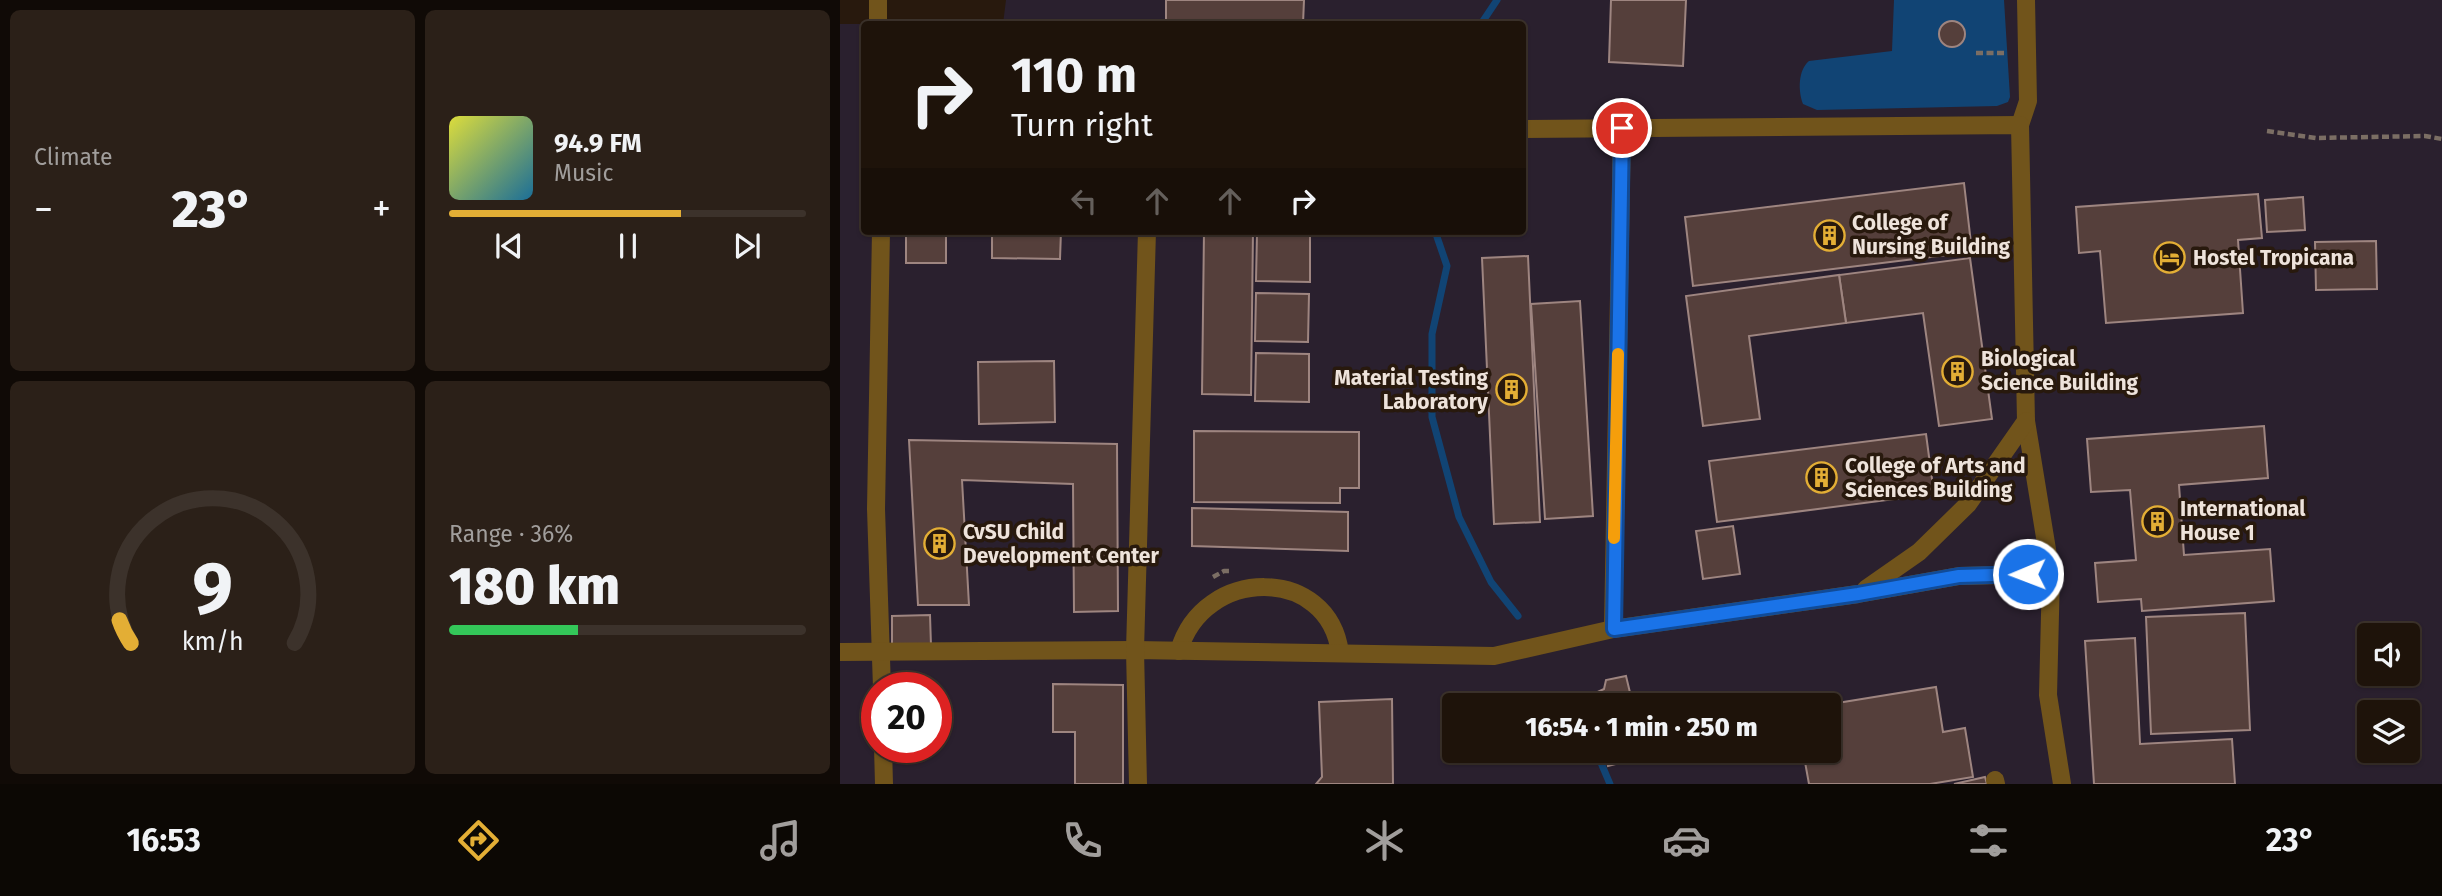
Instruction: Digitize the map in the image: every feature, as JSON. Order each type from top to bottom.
[{"type":"street","points":[[878,0],[878,21]]},
{"type":"street","points":[[2026,0],[2028,101],[2020,125],[2026,421],[2051,574],[2048,695],[2062,784]]},
{"type":"street","points":[[1526,129],[2020,125]]},
{"type":"street","points":[[1614,629],[1622,128]]},
{"type":"street","points":[[881,235],[876,509],[882,672]]},
{"type":"street","points":[[1138,784],[1135,650],[1147,235]]},
{"type":"street","points":[[1858,594],[1919,551],[1968,504],[2026,421]]},
{"type":"street","points":[[840,652],[1135,650],[1494,656],[1614,629],[1858,594],[1959,576],[2051,574]]},
{"type":"street","points":[[1179,651],[1190,624],[1212,602],[1233,592],[1256,587],[1289,591],[1317,608],[1329,620],[1338,636],[1340,653]]},
{"type":"street","points":[[883,763],[884,784]]},
{"type":"path","points":[[1976,53],[2027,52]]},
{"type":"path","points":[[2267,131],[2316,138],[2425,136],[2442,139]]},
{"type":"shaded area","points":[[1006,0],[2442,0],[2442,784],[840,784],[840,24],[861,24],[861,235],[1526,235],[1526,21],[1003,21]]},
{"type":"water","points":[[1894,0],[2004,0],[2010,97],[2008,102],[1997,106],[1817,110],[1803,104],[1800,81],[1809,61],[1892,51]]},
{"type":"building","points":[[1166,0],[1304,0],[1303,21],[1166,21]]},
{"type":"building","points":[[1611,0],[1686,0],[1683,66],[1609,62]]},
{"type":"building","points":[[1952,21],[1961,25],[1965,34],[1961,43],[1952,47],[1943,43],[1939,34],[1943,25]]},
{"type":"building","name":"College of Nursing Building","points":[[1964,183],[1972,252],[1693,286],[1685,217]]},
{"type":"building","name":"Hostel Tropicana","points":[[2258,194],[2262,238],[2238,240],[2243,313],[2106,323],[2100,251],[2079,253],[2076,207]]},
{"type":"building","points":[[2303,197],[2305,230],[2267,232],[2265,200]]},
{"type":"building","points":[[906,235],[946,235],[946,263],[906,263]]},
{"type":"building","points":[[992,235],[1061,235],[1060,259],[992,258]]},
{"type":"building","points":[[1204,235],[1253,235],[1251,395],[1202,394]]},
{"type":"building","points":[[1257,235],[1310,235],[1310,282],[1256,281]]},
{"type":"building","points":[[2376,241],[2377,289],[2316,290],[2315,242]]},
{"type":"building","name":"Material Testing Laboratory","points":[[1528,256],[1540,522],[1494,524],[1482,258]]},
{"type":"building","name":"Biological Science Building","points":[[1970,258],[1992,419],[1939,426],[1923,313],[1846,323],[1839,275]]},
{"type":"building","points":[[1839,275],[1846,323],[1749,336],[1760,419],[1703,426],[1686,296]]},
{"type":"building","points":[[1256,293],[1309,294],[1308,342],[1255,341]]},
{"type":"building","points":[[1580,301],[1593,516],[1545,519],[1531,304]]},
{"type":"building","points":[[1256,353],[1309,354],[1309,402],[1255,401]]},
{"type":"building","points":[[1054,361],[1055,422],[979,424],[978,362]]},
{"type":"building","name":"International House 1","points":[[2264,426],[2268,478],[2179,485],[2184,555],[2270,549],[2274,601],[2142,611],[2141,599],[2098,602],[2095,563],[2136,560],[2130,490],[2091,492],[2087,439]]},
{"type":"building","points":[[1194,431],[1359,432],[1359,488],[1340,488],[1340,503],[1194,502]]},
{"type":"building","name":"College of Arts and Sciences Building","points":[[1926,434],[1934,494],[1717,522],[1709,461]]},
{"type":"building","name":"CvSU Child Development Center","points":[[909,440],[1117,444],[1118,611],[1074,612],[1073,484],[962,480],[969,605],[918,605]]},
{"type":"building","points":[[1192,508],[1348,512],[1348,551],[1192,546]]},
{"type":"building","points":[[1733,526],[1740,574],[1703,579],[1696,531]]},
{"type":"building","points":[[2245,613],[2250,730],[2151,734],[2146,617]]},
{"type":"building","points":[[930,615],[931,646],[892,648],[892,616]]},
{"type":"building","points":[[2135,638],[2140,744],[2232,739],[2235,784],[2094,784],[2085,641]]},
{"type":"building","points":[[1626,676],[1630,693],[1595,693],[1604,689],[1606,680]]},
{"type":"building","points":[[1053,684],[1123,685],[1123,784],[1075,784],[1075,732],[1053,732]]},
{"type":"building","points":[[1936,687],[1943,732],[1965,728],[1973,777],[1930,784],[1809,784],[1805,763],[1841,763],[1841,702]]},
{"type":"building","points":[[1392,699],[1393,784],[1316,784],[1322,777],[1319,702]]},
{"type":"building","points":[[1985,777],[1987,784],[1954,784]]},
{"type":"waterway","points":[[1483,21],[1497,0]]},
{"type":"waterway","points":[[1436,235],[1447,266],[1432,334],[1432,417],[1459,517],[1491,582],[1518,616]]},
{"type":"waterway","points":[[1601,763],[1610,784]]},
{"type":"slow traffic","points":[[1614,538],[1618,354]]},
{"type":"place","name":"College of Nursing Building","points":[[1829,235]]},
{"type":"place","name":"Hostel Tropicana","points":[[2170,258]]},
{"type":"place","name":"Biological Science Building","points":[[1958,371]]},
{"type":"place","name":"Material Testing Laboratory","points":[[1511,390]]},
{"type":"place","name":"College of Arts and Sciences Building","points":[[1822,478]]},
{"type":"place","name":"International House 1","points":[[2157,521]]},
{"type":"place","name":"CvSU Child Development Center","points":[[940,544]]},
{"type":"route","points":[[1622,128],[1612,611],[1614,629],[1858,594],[1959,576],[2028,574]]}]
